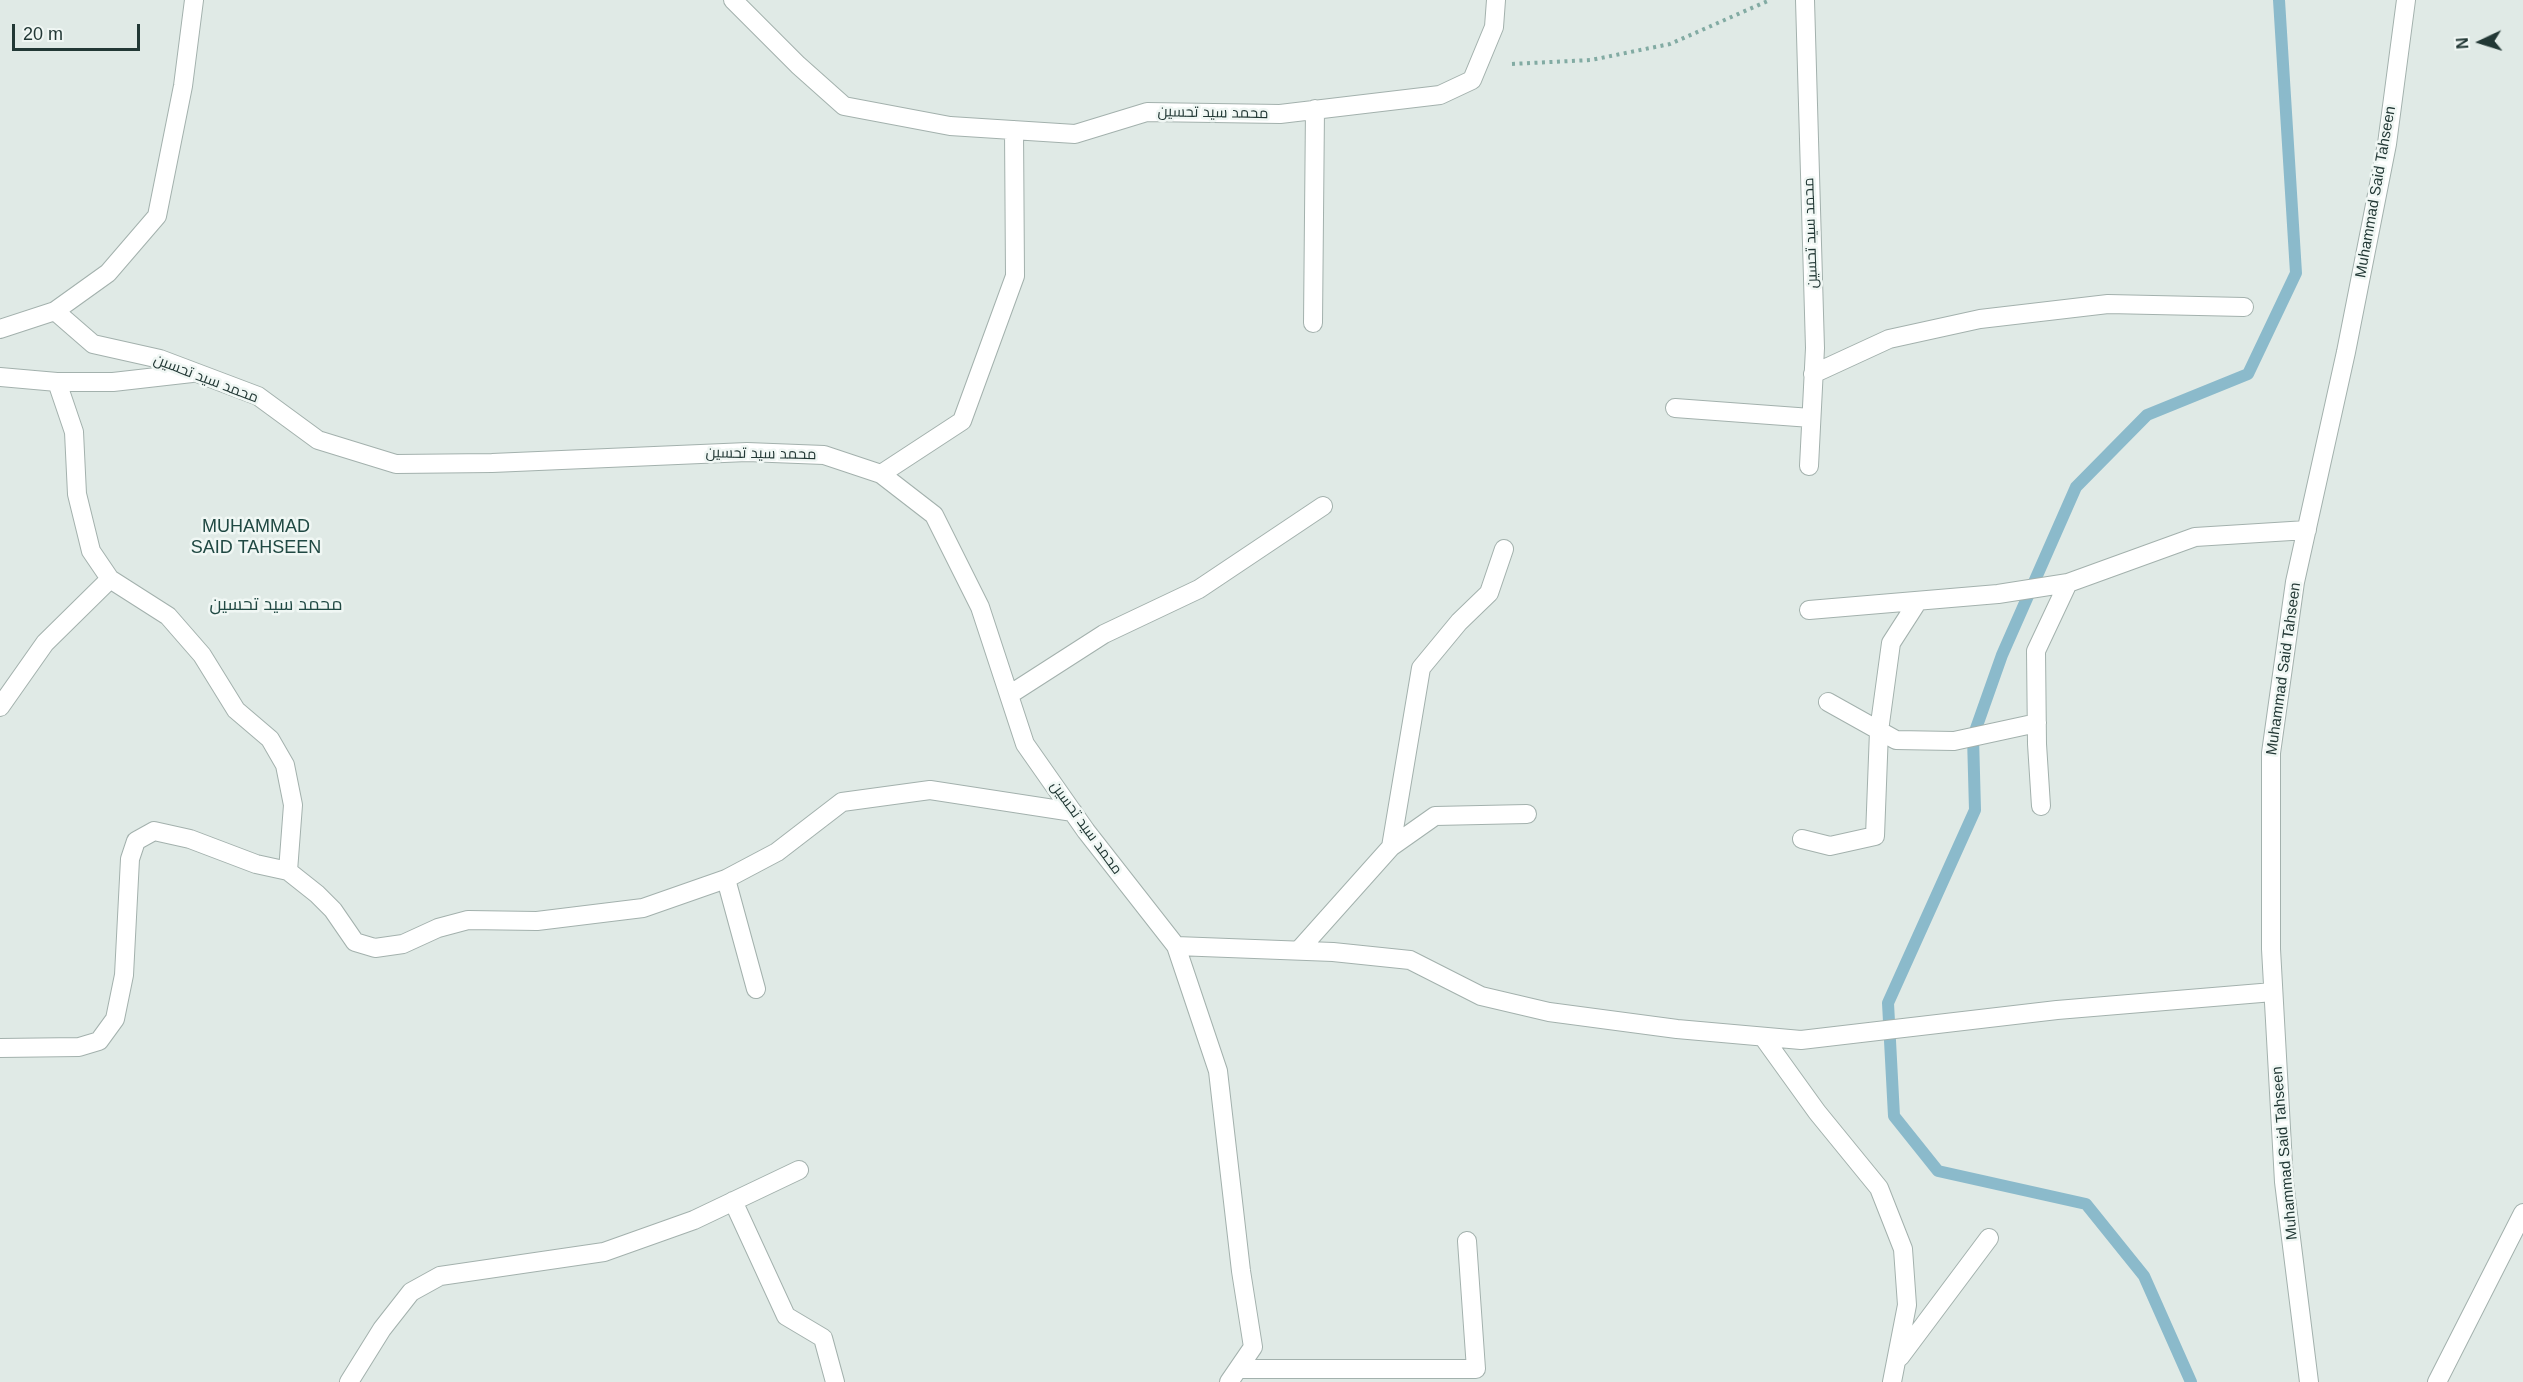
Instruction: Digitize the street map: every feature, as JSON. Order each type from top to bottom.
[{"type":"street","points":[[0,329],[55,312],[108,273],[158,216],[183,86],[194,0]]},
{"type":"street","name":"محمد سید تحسین","points":[[733,0],[798,65],[844,106],[950,126],[1075,134],[1147,112],[1280,114],[1440,95],[1472,80],[1494,27],[1496,0]]},
{"type":"street","name":"محمد سید تحسین","points":[[1805,0],[1815,348],[1809,466]]},
{"type":"street","name":"Muhammad Said Tahseen","points":[[2309,1382],[2284,1182],[2271,949],[2271,753],[2295,582],[2346,352],[2387,144],[2406,0]]},
{"type":"street","points":[[1313,323],[1315,109]]},
{"type":"street","points":[[881,474],[963,421],[1015,276],[1014,130]]},
{"type":"street","points":[[1814,374],[1889,339],[1980,319],[2108,304],[2244,307]]},
{"type":"street","name":"محمد سید تحسین","points":[[55,312],[93,344],[160,359],[258,396],[318,440],[396,464],[492,463],[747,452],[824,455],[881,474],[934,515],[980,607],[1025,744],[1073,812],[1176,946],[1218,1071],[1253,1347],[1233,1376]]},
{"type":"street","points":[[0,377],[57,382],[113,382],[195,372]]},
{"type":"street","points":[[57,382],[74,432],[77,494],[91,551],[110,579],[168,616],[202,655],[236,710],[270,739],[285,765],[292,805],[288,871]]},
{"type":"street","points":[[1675,408],[1811,418]]},
{"type":"street","points":[[1009,695],[1104,633],[1199,589],[1323,506]]},
{"type":"street","points":[[1809,610],[1998,594],[2068,583],[2195,537],[2307,530]]},
{"type":"street","points":[[1391,847],[1421,668],[1460,622],[1489,593],[1504,549]]},
{"type":"street","points":[[0,707],[45,643],[110,579]]},
{"type":"street","points":[[2041,806],[2036,651],[2068,583]]},
{"type":"street","points":[[1802,839],[1830,846],[1875,836],[1879,731],[1891,642],[1918,601]]},
{"type":"street","points":[[1828,702],[1896,740],[1954,741],[2037,723]]},
{"type":"street","points":[[0,1048],[79,1047],[99,1041],[115,1019],[124,975],[130,859],[136,841],[154,831],[190,839],[256,864],[288,871],[333,910],[355,942],[375,948],[402,944],[438,928],[468,920],[537,921],[643,908],[726,879],[777,852],[842,802],[930,790],[1073,812]]},
{"type":"street","points":[[1299,950],[1391,847],[1435,816],[1527,814]]},
{"type":"street","points":[[726,879],[756,989]]},
{"type":"street","points":[[1176,946],[1299,950],[1410,960],[1481,996],[1549,1012],[1677,1029],[1801,1040],[2057,1010],[2273,992]]},
{"type":"street","points":[[1763,1036],[1817,1112],[1879,1188],[1903,1249],[1907,1305],[1892,1382]]},
{"type":"street","points":[[349,1382],[382,1329],[411,1292],[440,1276],[604,1252],[694,1220],[799,1170]]},
{"type":"street","points":[[733,1201],[786,1316],[823,1338],[835,1382]]},
{"type":"street","points":[[2437,1382],[2523,1213]]},
{"type":"street","points":[[1898,1360],[1989,1239]]},
{"type":"street","points":[[1233,1376],[1476,1369],[1467,1241]]},
{"type":"path","points":[[1478,63],[1527,64],[1591,60],[1670,44],[1770,0]]},
{"type":"waterway","points":[[2191,1382],[2144,1276],[2086,1204],[1938,1171],[1894,1116],[1888,1003],[1975,810],[1973,737],[2002,655],[2076,487],[2147,415],[2248,374],[2296,273],[2279,0]]},
{"type":"district","name":"MUHAMMAD SAID TAHSEEN","points":[[256,537]]},
{"type":"district","name":"محمد سید تحسین","points":[[276,605]]}]
